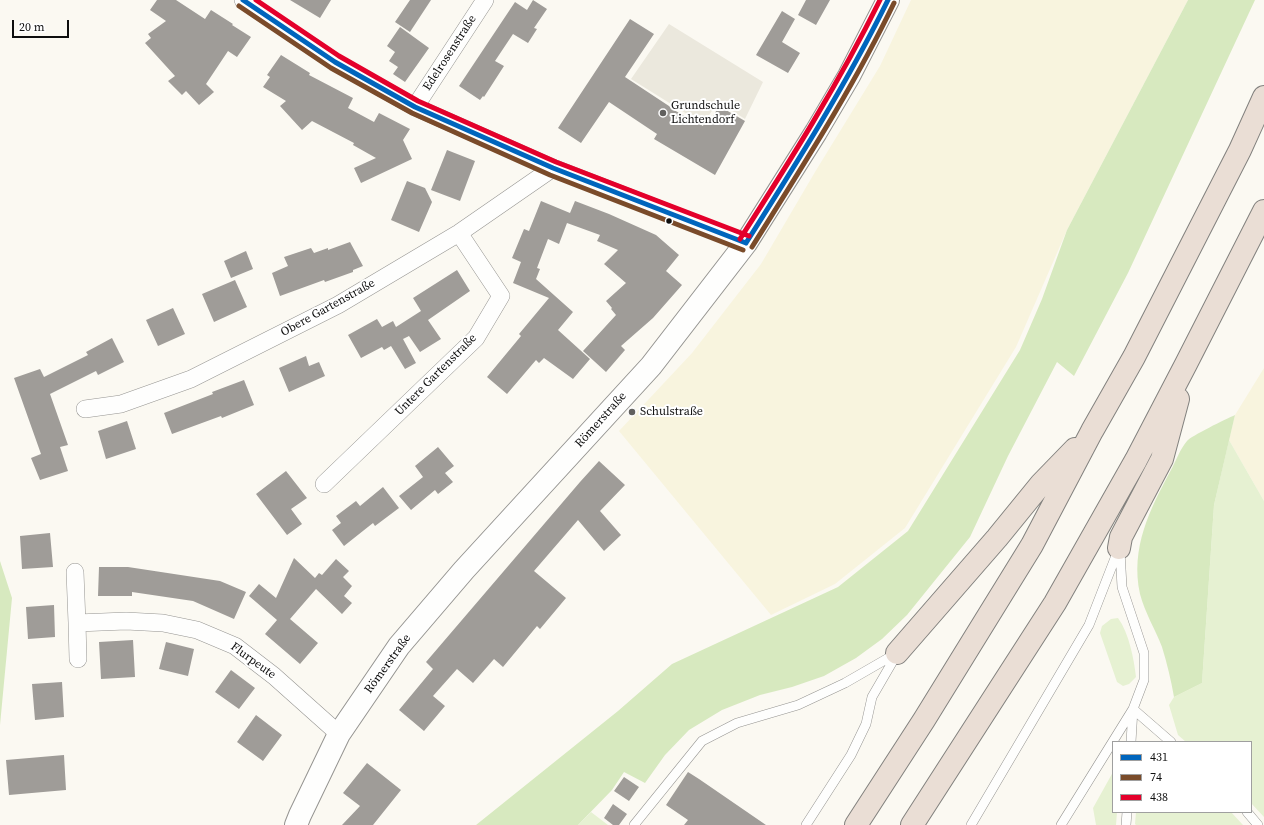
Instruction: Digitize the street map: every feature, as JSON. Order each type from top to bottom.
[{"type":"highway","points":[[856,825],[924,720],[1032,545],[1092,431],[1134,357],[1240,150],[1264,97]]},
{"type":"highway","points":[[912,825],[1055,603],[1136,460],[1264,211]]},
{"type":"highway","points":[[1119,548],[1121,537],[1162,459],[1186,364]]},
{"type":"highway","points":[[897,653],[997,538],[1041,484],[1092,431]]},
{"type":"street","name":"Edelrosenstraße","points":[[415,107],[485,0]]},
{"type":"street","name":"Römerstraße","points":[[296,825],[339,734],[399,646],[472,562],[651,366],[746,244],[849,76],[888,0]]},
{"type":"street","points":[[248,1],[336,62],[415,107],[553,168],[746,244]]},
{"type":"street","name":"Obere Gartenstraße","points":[[86,409],[121,404],[192,379],[338,305],[459,233],[553,168]]},
{"type":"street","name":"Untere Gartenstraße","points":[[324,484],[476,338],[501,296],[459,233]]},
{"type":"street","points":[[75,572],[78,659]]},
{"type":"street","name":"Flurpeute","points":[[77,623],[126,621],[163,623],[197,630],[228,643],[235,646],[274,676],[339,734]]},
{"type":"lane","points":[[1113,741],[1133,709],[1144,680],[1144,653],[1122,587],[1119,548]]},
{"type":"lane","points":[[971,825],[1089,624],[1119,548]]},
{"type":"lane","points":[[634,825],[702,741],[737,724],[798,705],[845,683],[897,653]]},
{"type":"lane","points":[[806,825],[851,755],[866,724],[872,697],[897,653]]},
{"type":"lane","points":[[1131,741],[1133,709]]},
{"type":"lane","points":[[1133,709],[1170,741]]},
{"type":"lane","points":[[1061,825],[1112,743]]},
{"type":"lane","points":[[1126,825],[1127,813]]},
{"type":"lane","points":[[1248,813],[1258,825]]},
{"type":"shaded area","points":[[911,0],[1188,0],[1067,230],[1016,347],[905,528],[835,584],[771,615],[619,431],[692,353],[761,264],[880,66]]},
{"type":"shaded area","points":[[669,24],[763,82],[745,119],[718,102],[703,124],[631,79]]},
{"type":"shaded area","points":[[1264,368],[1264,501],[1229,440],[1235,415]]},
{"type":"green space","points":[[1188,0],[1255,0],[1128,273],[1074,376],[1057,362],[1008,456],[970,537],[907,615],[882,639],[856,658],[824,676],[792,687],[760,695],[722,710],[689,730],[665,755],[645,783],[624,772],[612,790],[578,825],[476,825],[618,711],[672,664],[838,587],[908,531],[1020,350],[1042,299],[1067,230]]},
{"type":"green space","points":[[1235,415],[1214,505],[1202,683],[1174,697],[1162,647],[1140,594],[1138,561],[1140,545],[1149,514],[1180,451],[1187,441],[1195,435]]},
{"type":"green space","points":[[1229,440],[1264,501],[1264,817],[1252,804],[1252,741],[1185,741],[1178,735],[1169,705],[1174,697],[1202,683],[1214,505]]},
{"type":"green space","points":[[0,561],[12,598],[0,725]]},
{"type":"green space","points":[[1118,618],[1128,639],[1136,677],[1129,684],[1123,686],[1117,682],[1100,633],[1102,626],[1111,619]]},
{"type":"green space","points":[[1112,774],[1112,813],[1117,813],[1116,825],[1096,825],[1093,808]]},
{"type":"green space","points":[[591,812],[608,825],[578,825]]},
{"type":"green space","points":[[1136,813],[1232,813],[1243,825],[1136,825]]},
{"type":"building","points":[[157,0],[176,0],[205,19],[211,10],[251,37],[237,57],[228,51],[206,84],[214,92],[199,105],[186,91],[182,95],[168,81],[175,76],[145,43],[151,38],[148,34],[166,21],[150,10]]},
{"type":"building","points":[[290,0],[331,0],[320,18]]},
{"type":"building","points":[[410,0],[431,0],[410,32],[395,22]]},
{"type":"building","points":[[533,0],[547,9],[534,28],[537,29],[528,43],[513,34],[495,61],[504,66],[484,97],[483,96],[480,100],[459,86],[515,2],[527,10]]},
{"type":"building","points":[[806,0],[830,0],[816,25],[798,15]]},
{"type":"building","points":[[782,11],[795,19],[782,42],[800,53],[788,73],[756,55]]},
{"type":"building","points":[[630,19],[654,34],[625,77],[672,109],[703,126],[704,123],[708,125],[719,106],[745,121],[715,175],[654,139],[657,134],[609,102],[581,143],[558,128]]},
{"type":"building","points":[[400,27],[429,48],[405,82],[393,74],[398,67],[389,61],[395,52],[387,46]]},
{"type":"building","points":[[281,55],[310,73],[309,75],[353,98],[348,108],[374,122],[379,113],[410,129],[403,140],[412,159],[361,183],[354,168],[376,158],[353,145],[354,143],[312,121],[302,130],[280,106],[286,101],[263,87],[270,77],[267,75]]},
{"type":"building","points":[[447,150],[475,161],[460,201],[431,190]]},
{"type":"building","points":[[407,181],[425,188],[432,202],[419,232],[391,220]]},
{"type":"building","points":[[541,201],[570,213],[575,201],[656,235],[679,255],[666,271],[682,285],[653,318],[621,346],[625,350],[606,372],[583,351],[616,315],[606,301],[626,283],[604,264],[618,250],[597,241],[600,235],[567,223],[559,244],[548,239],[537,268],[540,269],[536,279],[573,312],[558,330],[590,359],[573,379],[544,358],[539,363],[536,360],[507,394],[487,377],[521,336],[519,334],[549,298],[513,283],[521,262],[512,258],[524,229],[529,231]]},
{"type":"building","points":[[350,242],[363,266],[353,270],[353,272],[325,282],[324,280],[280,296],[272,273],[288,266],[284,257],[311,248],[314,253],[328,248],[328,250]]},
{"type":"building","points":[[246,251],[253,269],[231,278],[224,261]]},
{"type":"building","points":[[457,270],[470,291],[428,320],[441,339],[420,352],[409,336],[403,339],[416,363],[405,369],[391,346],[384,350],[382,347],[361,358],[348,335],[377,319],[382,327],[393,321],[396,327],[421,311],[413,298]]},
{"type":"building","points":[[235,280],[247,307],[214,322],[202,294]]},
{"type":"building","points":[[173,308],[185,334],[158,346],[146,320]]},
{"type":"building","points":[[112,338],[124,362],[98,375],[96,371],[50,394],[68,445],[60,447],[68,471],[40,480],[31,458],[41,454],[14,378],[40,369],[44,377],[88,355],[86,352]]},
{"type":"building","points":[[306,356],[309,366],[319,362],[325,376],[289,392],[279,368]]},
{"type":"building","points":[[244,380],[254,405],[222,418],[221,416],[172,434],[164,413]]},
{"type":"building","points":[[127,421],[136,449],[106,459],[98,431]]},
{"type":"building","points":[[438,447],[454,466],[445,473],[453,482],[438,494],[435,490],[411,510],[399,496],[423,477],[415,466]]},
{"type":"building","points":[[599,461],[625,485],[600,511],[621,535],[604,551],[578,520],[534,571],[566,598],[540,629],[537,626],[503,667],[494,659],[473,683],[457,669],[433,696],[445,706],[424,731],[399,710],[433,669],[426,662]]},
{"type":"building","points":[[286,471],[307,498],[291,509],[302,524],[287,535],[256,494]]},
{"type":"building","points":[[383,487],[399,508],[375,526],[373,523],[344,546],[332,530],[341,523],[336,516],[356,501],[360,506]]},
{"type":"building","points":[[50,533],[53,567],[22,569],[20,536]]},
{"type":"building","points":[[294,558],[315,578],[319,573],[322,575],[336,559],[349,571],[343,577],[352,586],[344,596],[352,603],[342,614],[316,589],[290,619],[318,643],[300,664],[265,634],[277,620],[249,596],[259,584],[276,598]]},
{"type":"building","points":[[99,567],[128,567],[220,581],[246,592],[234,619],[193,601],[132,592],[132,596],[98,596]]},
{"type":"building","points":[[54,605],[55,637],[28,639],[26,607]]},
{"type":"building","points":[[133,640],[135,677],[101,679],[99,642]]},
{"type":"building","points":[[166,642],[194,649],[188,676],[159,669]]},
{"type":"building","points":[[231,670],[255,688],[239,709],[215,692]]},
{"type":"building","points":[[62,682],[64,717],[35,720],[32,684]]},
{"type":"building","points":[[256,715],[282,735],[263,761],[237,742]]},
{"type":"building","points":[[64,755],[66,790],[9,795],[6,760]]},
{"type":"building","points":[[367,763],[401,790],[373,825],[342,825],[360,806],[343,793]]},
{"type":"building","points":[[688,772],[766,825],[684,825],[688,820],[666,805]]},
{"type":"building","points":[[624,777],[639,787],[629,801],[614,791]]},
{"type":"building","points":[[613,804],[627,814],[619,825],[613,825],[604,818]]},
{"type":"transit line","name":"431","points":[[243,0],[335,62],[415,107],[553,168],[746,243]]},
{"type":"transit line","name":"438","points":[[256,0],[339,56],[418,101],[556,162],[749,236]]},
{"type":"transit line","name":"438","points":[[740,239],[831,92],[880,0]]},
{"type":"transit line","name":"431","points":[[746,243],[802,154],[838,93],[888,0]]},
{"type":"transit line","name":"74","points":[[752,247],[862,66],[894,3]]},
{"type":"transit line","name":"74","points":[[239,6],[331,68],[412,113],[550,175],[743,250]]},
{"type":"place","name":"Grundschule Lichtendorf","points":[[663,113]]},
{"type":"place","name":"Schulstraße","points":[[632,412]]}]
